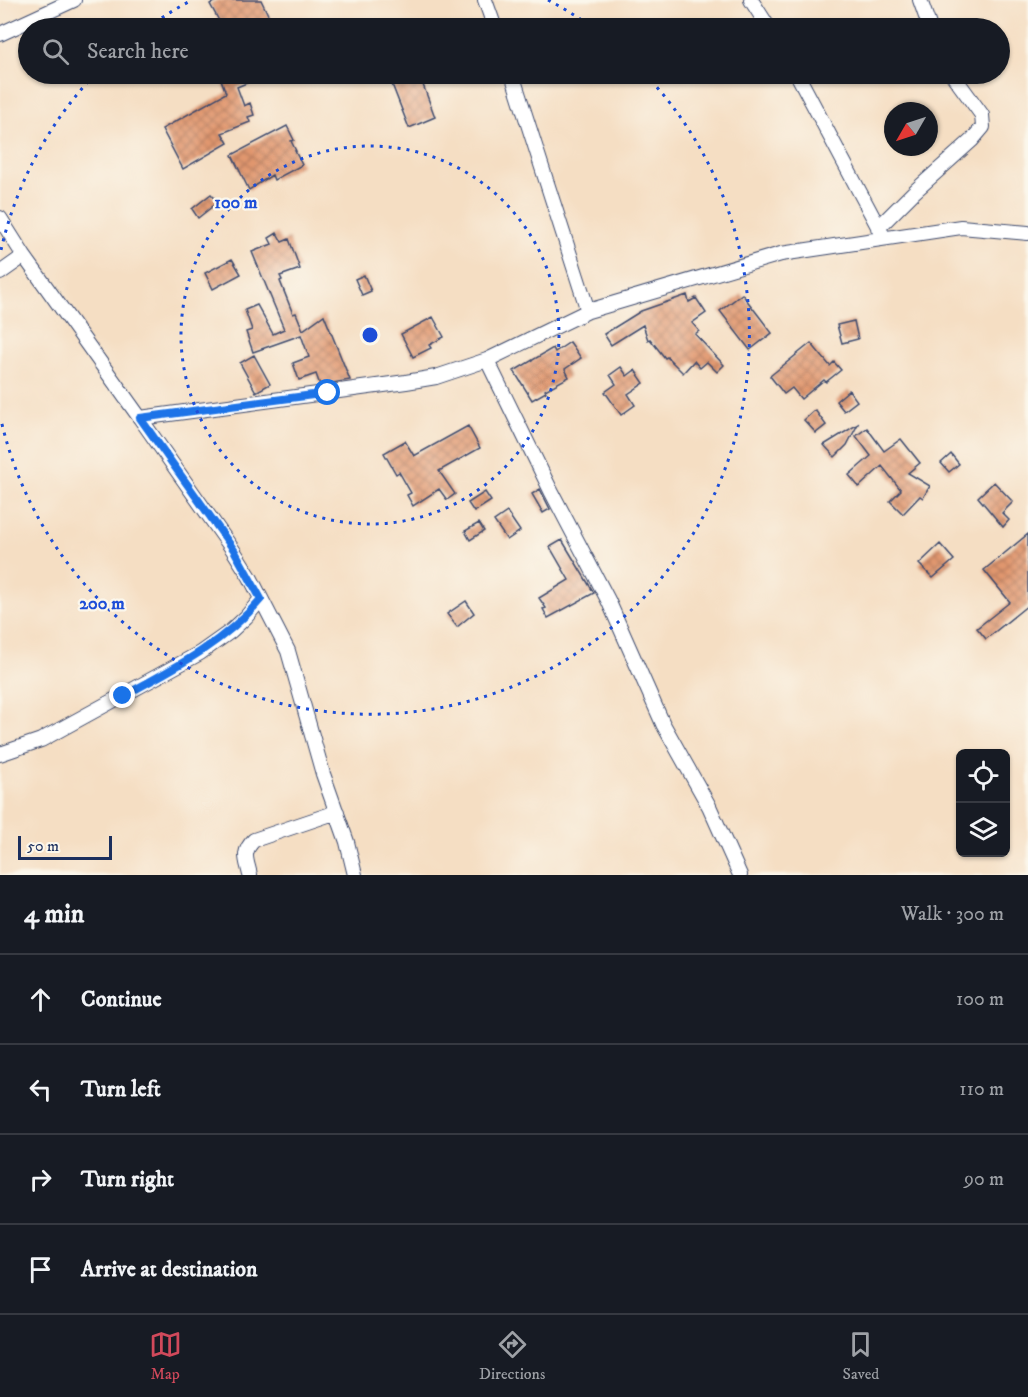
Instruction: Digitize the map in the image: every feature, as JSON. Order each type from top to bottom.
[{"type":"street","points":[[35,18],[74,0]]},
{"type":"street","points":[[485,0],[491,18]]},
{"type":"street","points":[[751,0],[763,18]]},
{"type":"street","points":[[920,0],[926,18]]},
{"type":"street","points":[[0,34],[18,26]]},
{"type":"street","points":[[515,84],[588,311]]},
{"type":"street","points":[[802,84],[881,233]]},
{"type":"street","points":[[881,233],[914,192],[972,140],[983,127],[982,115],[959,84]]},
{"type":"street","points":[[0,218],[24,256],[234,550],[261,599],[294,669],[323,774],[337,812],[355,875]]},
{"type":"street","points":[[140,418],[436,376],[487,360],[588,311],[781,254],[881,233],[961,227],[1028,233]]},
{"type":"street","points":[[0,273],[24,256]]},
{"type":"street","points":[[487,360],[551,491],[608,600],[663,724],[709,806],[740,875]]},
{"type":"street","points":[[0,754],[41,740],[200,653],[231,631],[261,599]]},
{"type":"street","points":[[250,875],[245,854],[246,849],[254,840],[337,812]]},
{"type":"building","points":[[218,0],[261,0],[270,18],[218,18],[210,4]]},
{"type":"building","points":[[223,84],[244,84],[237,87],[244,106],[250,103],[254,115],[248,117],[250,122],[222,133],[228,143],[183,169],[162,129],[226,93]]},
{"type":"building","points":[[392,84],[423,84],[435,117],[409,128]]},
{"type":"building","points":[[287,126],[302,165],[274,180],[272,175],[249,190],[232,155]]},
{"type":"building","points":[[211,194],[218,202],[198,218],[192,209]]},
{"type":"building","points":[[277,233],[282,242],[289,239],[300,269],[280,276],[293,314],[296,313],[303,330],[324,315],[350,380],[320,385],[316,374],[299,380],[293,363],[309,357],[301,335],[253,352],[246,332],[252,330],[245,310],[257,305],[273,334],[284,329],[252,252],[272,244],[269,238]]},
{"type":"building","points":[[232,259],[241,274],[213,289],[205,273]]},
{"type":"building","points":[[364,275],[371,291],[362,295],[355,279]]},
{"type":"building","points":[[742,294],[772,333],[750,350],[720,311]]},
{"type":"building","points":[[687,295],[689,302],[696,298],[706,313],[692,323],[699,331],[695,334],[724,365],[717,372],[707,362],[700,368],[694,361],[683,373],[667,357],[665,358],[650,339],[648,340],[643,325],[611,345],[604,334],[641,311]]},
{"type":"building","points":[[433,317],[444,337],[429,345],[431,348],[413,357],[401,334]]},
{"type":"building","points":[[854,321],[858,339],[842,343],[837,325]]},
{"type":"building","points":[[570,342],[581,358],[565,369],[569,377],[532,400],[514,371],[553,348],[555,352]]},
{"type":"building","points":[[811,343],[830,366],[834,362],[841,370],[826,382],[824,380],[801,399],[792,388],[784,394],[770,376]]},
{"type":"building","points":[[254,355],[270,384],[256,392],[240,363]]},
{"type":"building","points":[[621,367],[627,376],[635,370],[644,383],[628,394],[635,405],[621,415],[605,392],[616,384],[610,375]]},
{"type":"building","points":[[849,390],[857,401],[844,411],[836,401]]},
{"type":"building","points":[[815,410],[826,425],[816,433],[804,420]]},
{"type":"building","points":[[858,424],[847,445],[835,457],[824,445]]},
{"type":"building","points":[[468,426],[480,448],[439,471],[455,494],[447,500],[439,489],[413,506],[407,495],[411,493],[399,472],[396,474],[384,453],[405,441],[414,456]]},
{"type":"building","points":[[867,428],[884,451],[901,439],[920,463],[908,473],[930,486],[923,498],[920,496],[903,514],[890,501],[901,490],[882,466],[859,487],[849,475],[871,456],[856,436]]},
{"type":"building","points":[[951,454],[959,464],[949,472],[941,463]]},
{"type":"building","points":[[994,482],[1013,502],[1002,513],[1009,520],[1003,527],[978,497]]},
{"type":"building","points":[[540,489],[550,509],[543,513],[532,494]]},
{"type":"building","points":[[485,492],[491,501],[474,512],[468,503]]},
{"type":"building","points":[[507,512],[520,531],[507,540],[494,521]]},
{"type":"building","points":[[479,523],[484,531],[470,540],[465,531]]},
{"type":"building","points":[[1028,534],[1028,605],[986,639],[977,628],[1010,602],[984,570]]},
{"type":"building","points":[[562,540],[594,593],[548,618],[543,609],[546,608],[539,598],[569,580],[550,547]]},
{"type":"building","points":[[940,544],[954,560],[933,578],[919,564]]},
{"type":"building","points":[[466,601],[474,613],[457,627],[447,614]]},
{"type":"route","points":[[123,696],[200,653],[231,631],[261,599],[234,550],[140,418],[328,393]]}]
